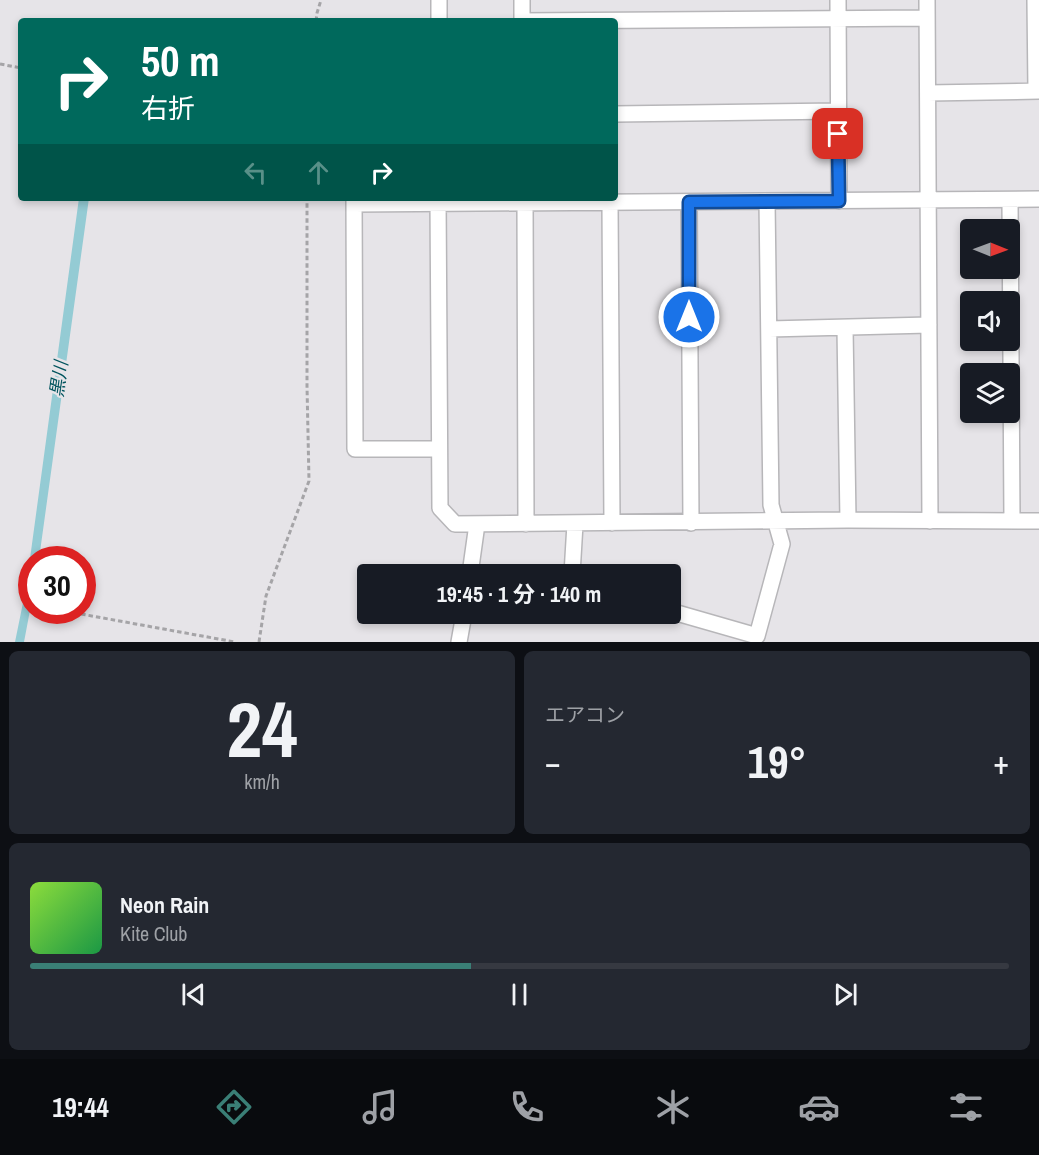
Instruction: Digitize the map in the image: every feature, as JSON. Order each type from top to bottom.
[{"type":"street","points":[[439,0],[439,18]]},
{"type":"street","points":[[522,0],[522,18]]},
{"type":"street","points":[[838,0],[839,201]]},
{"type":"street","points":[[927,0],[930,521]]},
{"type":"street","points":[[928,93],[1037,91],[1035,0]]},
{"type":"street","points":[[618,20],[927,18]]},
{"type":"street","points":[[618,114],[838,111]]},
{"type":"street","points":[[440,449],[355,449],[354,201],[610,203],[1039,199]]},
{"type":"street","points":[[1010,200],[1012,521]]},
{"type":"street","points":[[438,201],[440,508],[455,524],[848,520],[1039,521]]},
{"type":"street","points":[[525,201],[526,524]]},
{"type":"street","points":[[681,614],[757,636],[782,544],[771,505],[767,201]]},
{"type":"street","points":[[689,202],[691,523]]},
{"type":"street","points":[[610,203],[612,523]]},
{"type":"street","points":[[769,329],[929,326]]},
{"type":"street","points":[[845,328],[848,520]]},
{"type":"street","points":[[471,564],[477,524]]},
{"type":"street","points":[[572,564],[574,524]]},
{"type":"street","points":[[459,642],[462,624]]},
{"type":"path","points":[[316,18],[321,0]]},
{"type":"path","points":[[0,64],[18,67]]},
{"type":"path","points":[[259,642],[267,596],[309,481],[307,201]]},
{"type":"path","points":[[96,617],[235,642]]},
{"type":"water","name":"黒川","points":[[79,201],[89,201],[41,546],[32,546]]},
{"type":"water","points":[[19,624],[27,624],[24,642],[15,642]]},
{"type":"route","points":[[689,317],[689,202],[839,201],[838,134]]}]
